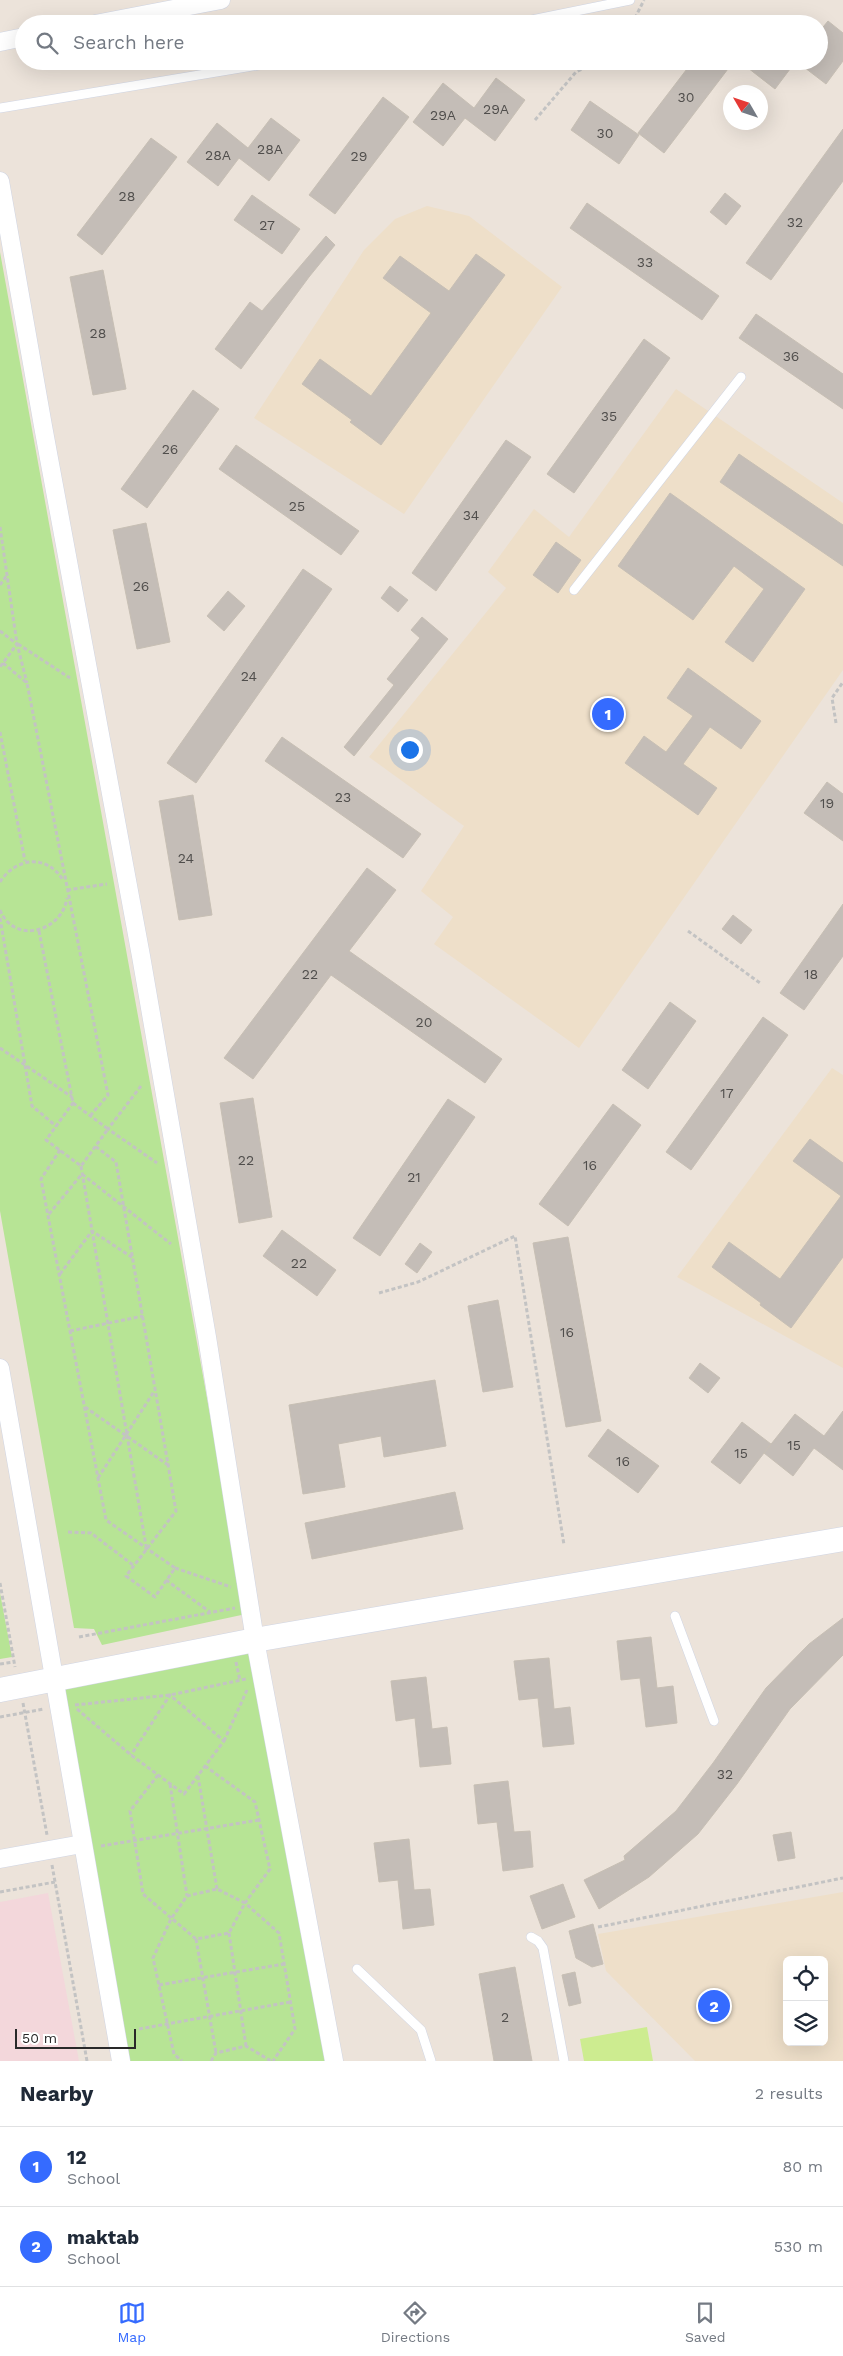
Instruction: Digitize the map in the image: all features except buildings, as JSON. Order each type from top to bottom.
[{"type":"street","points":[[142,15],[221,0]]},
{"type":"street","points":[[0,42],[15,39]]},
{"type":"street","points":[[0,181],[48,455],[141,956],[207,1336],[255,1640],[334,2061]]},
{"type":"street","points":[[0,1368],[56,1679],[82,1844],[121,2061]]},
{"type":"street","points":[[0,1690],[255,1640],[843,1538]]},
{"type":"street","points":[[0,1859],[82,1844]]},
{"type":"lane","points":[[556,15],[630,0]]},
{"type":"lane","points":[[0,108],[229,70]]},
{"type":"lane","points":[[574,590],[741,377]]},
{"type":"lane","points":[[675,1616],[714,1721]]},
{"type":"lane","points":[[531,1937],[538,1941],[543,1948],[564,2061]]},
{"type":"lane","points":[[357,1969],[421,2030],[431,2061]]},
{"type":"path","points":[[636,15],[644,0]]},
{"type":"path","points":[[535,120],[576,72],[580,70]]},
{"type":"path","points":[[0,527],[17,644],[27,683],[108,1095],[90,1116]]},
{"type":"path","points":[[0,584],[7,575]]},
{"type":"path","points":[[0,631],[70,678]]},
{"type":"path","points":[[0,667],[17,644]]},
{"type":"path","points":[[3,663],[27,683]]},
{"type":"path","points":[[836,723],[832,698],[843,682]]},
{"type":"path","points":[[0,732],[25,862]]},
{"type":"path","points":[[0,882],[6,872],[15,865],[36,861],[56,870],[63,879],[67,890],[67,901],[64,911],[49,927],[38,931],[17,928],[8,922],[0,910]]},
{"type":"path","points":[[67,890],[107,884]]},
{"type":"path","points":[[0,918],[32,1106],[56,1126]]},
{"type":"path","points":[[38,931],[73,1103],[157,1163]]},
{"type":"path","points":[[688,932],[760,983]]},
{"type":"path","points":[[0,1048],[72,1097]]},
{"type":"path","points":[[141,1086],[81,1166],[146,1547]]},
{"type":"path","points":[[73,1103],[46,1140],[81,1166]]},
{"type":"path","points":[[95,1146],[116,1162],[176,1511],[146,1547],[126,1576],[155,1597],[175,1568]]},
{"type":"path","points":[[60,1150],[42,1179],[106,1520],[175,1568],[233,1588]]},
{"type":"path","points":[[48,1214],[82,1174]]},
{"type":"path","points":[[82,1174],[171,1244]]},
{"type":"path","points":[[92,1231],[133,1258]]},
{"type":"path","points":[[60,1274],[92,1231]]},
{"type":"path","points":[[379,1293],[418,1282],[515,1236],[564,1545]]},
{"type":"path","points":[[70,1331],[143,1316]]},
{"type":"path","points":[[98,1479],[155,1390]]},
{"type":"path","points":[[84,1407],[168,1465]]},
{"type":"path","points":[[68,1532],[91,1533],[133,1565]]},
{"type":"path","points":[[166,1580],[211,1612]]},
{"type":"path","points":[[0,1583],[17,1673]]},
{"type":"path","points":[[79,1637],[238,1607]]},
{"type":"path","points":[[235,1659],[240,1681]]},
{"type":"path","points":[[0,1664],[14,1662]]},
{"type":"path","points":[[248,1687],[224,1741],[184,1794],[131,1755],[83,1716],[74,1705],[170,1695],[252,1678]]},
{"type":"path","points":[[170,1695],[224,1741]]},
{"type":"path","points":[[131,1755],[170,1695]]},
{"type":"path","points":[[22,1700],[48,1838]]},
{"type":"path","points":[[0,1717],[44,1709]]},
{"type":"path","points":[[205,1766],[255,1802],[270,1869],[245,1904],[229,1933],[246,2046]]},
{"type":"path","points":[[158,1775],[130,1811],[143,1894],[196,1939],[216,2053]]},
{"type":"path","points":[[198,1775],[217,1889]]},
{"type":"path","points":[[170,1784],[187,1896]]},
{"type":"path","points":[[102,1846],[259,1820]]},
{"type":"path","points":[[51,1859],[87,2061]]},
{"type":"path","points":[[598,1927],[843,1878]]},
{"type":"path","points":[[0,1892],[55,1882]]},
{"type":"path","points":[[182,2061],[174,2054],[153,1958],[171,1919],[187,1896],[217,1889],[245,1904],[279,1933],[295,2029],[272,2061],[246,2046],[216,2053],[210,2061]]},
{"type":"path","points":[[196,1939],[229,1933]]},
{"type":"path","points":[[159,1985],[284,1964]]},
{"type":"path","points":[[140,2029],[290,2002]]},
{"type":"shaded area","points":[[427,206],[469,216],[562,287],[404,514],[254,418],[364,250],[395,219]]},
{"type":"shaded area","points":[[676,389],[843,503],[843,670],[579,1048],[434,944],[453,917],[421,891],[464,826],[369,757],[506,588],[488,572],[534,509],[569,537]]},
{"type":"shaded area","points":[[832,1068],[843,1075],[843,1368],[677,1277]]},
{"type":"shaded area","points":[[843,1892],[843,2061],[695,2061],[606,1971],[598,1934]]},
{"type":"shaded area","points":[[48,1893],[79,2061],[0,2061],[0,1902]]},
{"type":"green space","points":[[0,252],[246,1614],[102,1645],[94,1629],[74,1628],[0,1211]]},
{"type":"green space","points":[[0,1593],[12,1657],[0,1659]]},
{"type":"green space","points":[[255,1640],[334,2061],[121,2061],[56,1679]]},
{"type":"green space","points":[[647,2027],[653,2061],[584,2061],[580,2039]]},
{"type":"place","name":"12","points":[[608,714]]},
{"type":"place","name":"maktab","points":[[714,2006]]}]
